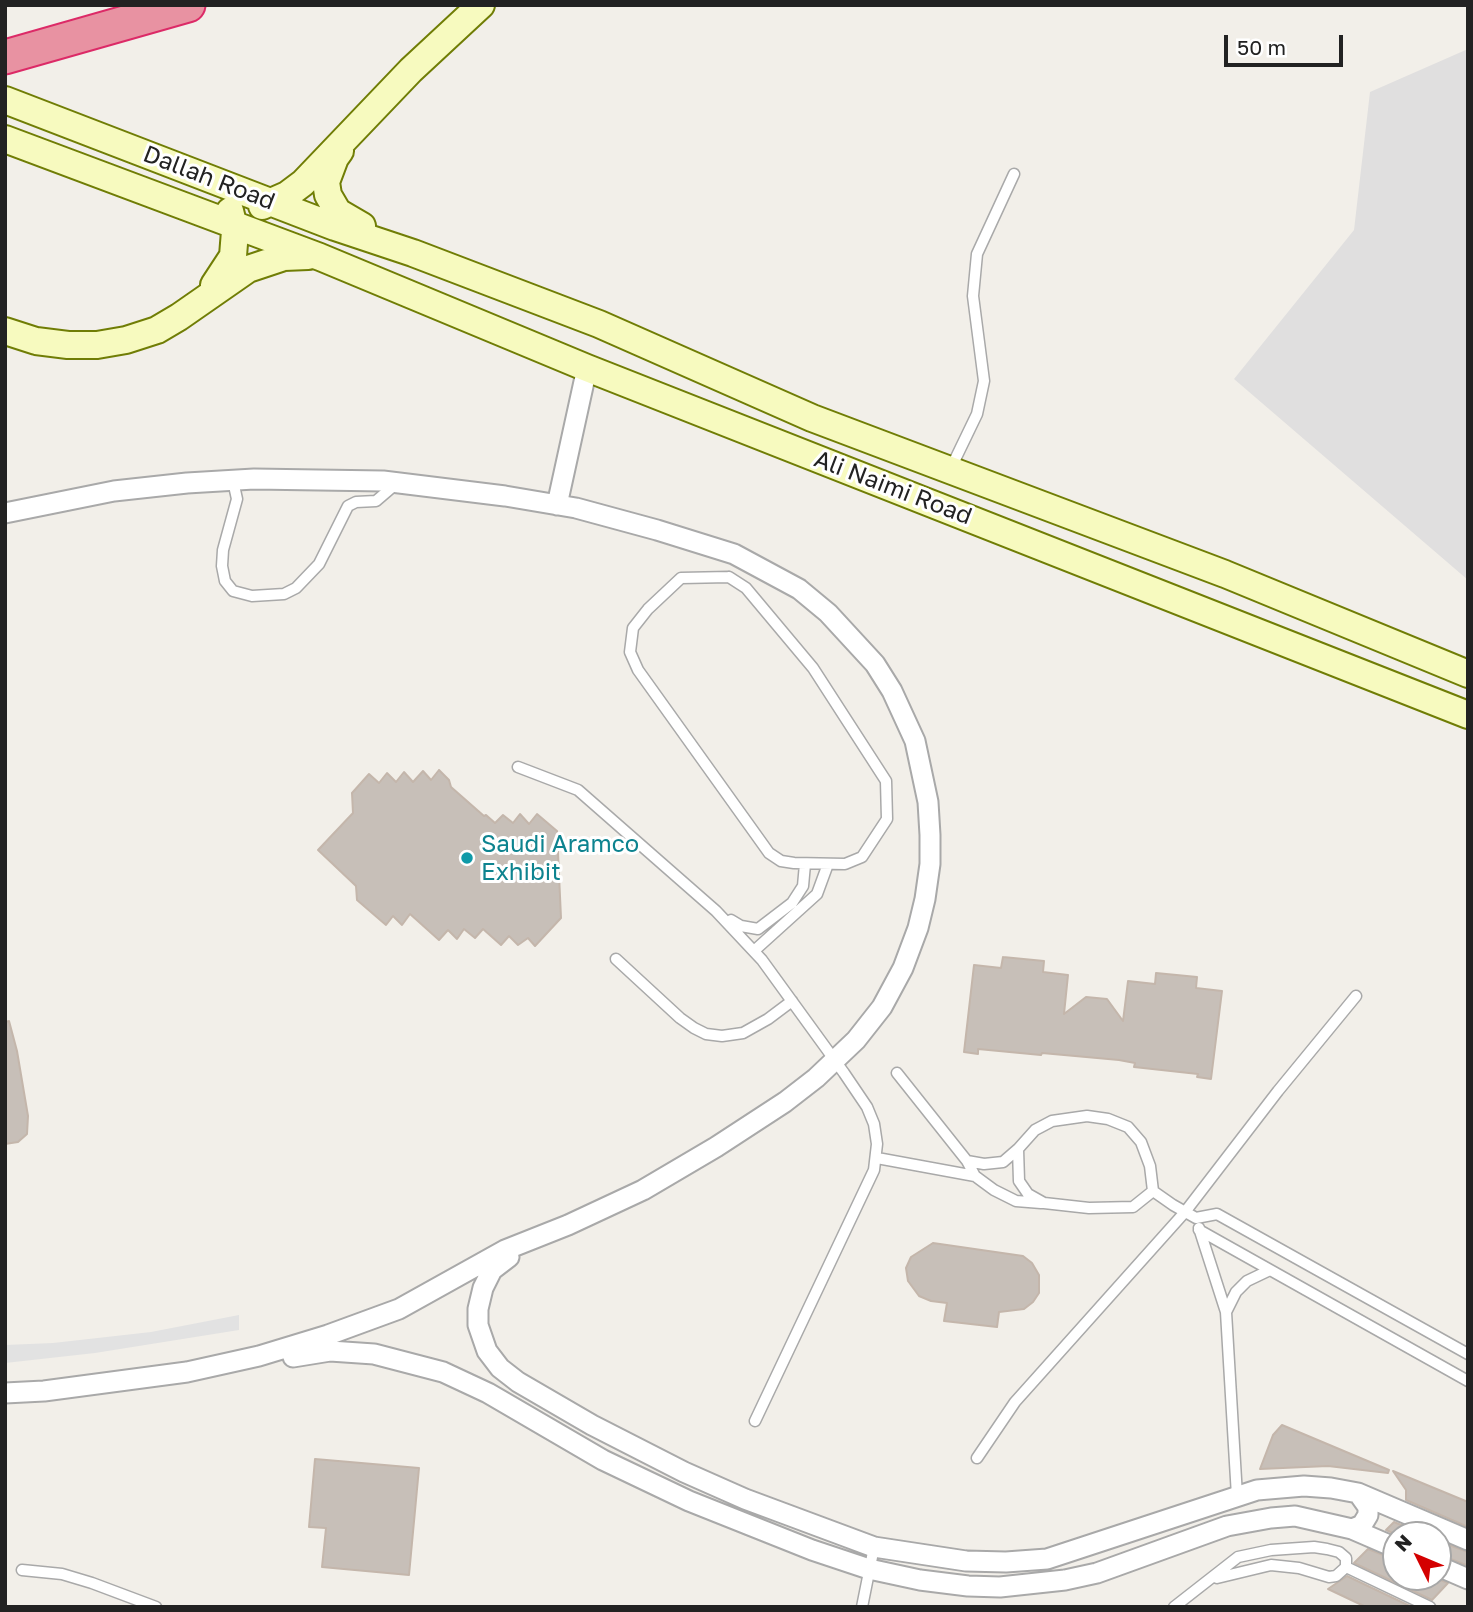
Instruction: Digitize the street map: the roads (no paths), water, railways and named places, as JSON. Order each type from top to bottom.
[{"type":"highway","points":[[5,57],[188,5]]},
{"type":"main road","points":[[231,215],[272,202],[303,183],[444,37],[481,5]]},
{"type":"main road","name":"Dallah Road","points":[[5,100],[335,227],[413,253]]},
{"type":"main road","points":[[376,106],[335,158],[326,182],[328,195],[332,205],[349,219],[413,253]]},
{"type":"main road","name":"Dallah Road","points":[[6,139],[231,215],[320,257]]},
{"type":"main road","points":[[179,317],[212,288],[226,270],[235,245],[231,215],[215,187],[196,173]]},
{"type":"main road","name":"Ali Naimi Road","points":[[413,253],[599,324],[811,418],[1225,574],[1468,674]]},
{"type":"main road","points":[[5,331],[36,341],[68,345],[126,341],[157,330],[248,269],[284,257],[320,257]]},
{"type":"main road","name":"Ali Naimi Road","points":[[320,257],[587,368],[1468,715]]},
{"type":"street","points":[[557,505],[587,368]]},
{"type":"street","points":[[5,513],[114,491],[233,481],[345,479],[505,496],[557,505],[613,517],[734,554],[799,589],[828,613],[875,664],[892,691],[915,741],[929,802],[930,864],[925,900],[903,968],[882,1007],[835,1061],[785,1102],[643,1190],[568,1225],[505,1250],[399,1309],[328,1335],[187,1372],[126,1382],[5,1393]]},
{"type":"street","points":[[538,1236],[492,1270],[483,1288],[478,1325],[486,1351],[499,1368],[581,1419],[684,1472],[745,1499],[874,1546],[966,1561],[1047,1559],[1257,1490],[1304,1486],[1358,1493],[1468,1541]]},
{"type":"street","points":[[240,1360],[259,1362],[314,1353],[355,1352],[395,1358],[443,1373],[488,1393],[603,1460],[743,1525],[869,1569],[932,1582],[1000,1587],[1097,1573],[1227,1526],[1271,1518],[1295,1516],[1352,1530],[1382,1542]]},
{"type":"street","points":[[1352,1530],[1362,1525],[1368,1515],[1368,1507],[1358,1493]]},
{"type":"lane","points":[[950,470],[977,415],[984,382],[973,296],[977,254],[1014,174]]},
{"type":"lane","points":[[233,481],[237,499],[223,550],[222,566],[225,581],[233,591],[252,596],[284,594],[296,589],[318,564],[348,506],[356,502],[376,501],[397,483]]},
{"type":"lane","points":[[729,577],[746,588],[813,668],[886,781],[887,819],[862,857],[845,864],[828,864],[781,861],[769,853],[638,670],[630,652],[633,628],[648,609],[681,578],[729,577]]},
{"type":"lane","points":[[519,767],[578,790],[716,911],[755,950],[867,1107],[874,1124],[877,1158],[874,1170],[755,1421]]},
{"type":"lane","points":[[716,911],[741,926],[758,929],[792,903],[803,886],[805,863]]},
{"type":"lane","points":[[755,950],[817,894],[828,864]]},
{"type":"lane","points":[[616,959],[680,1018],[706,1034],[722,1036],[743,1033],[792,1001]]},
{"type":"lane","points":[[977,1458],[1015,1402],[1185,1212],[1278,1091],[1356,996]]},
{"type":"lane","points":[[897,1073],[967,1161],[975,1176],[994,1190],[1016,1200],[1088,1208],[1133,1207],[1153,1191]]},
{"type":"lane","points":[[967,1161],[984,1164],[1003,1162],[1035,1130],[1052,1121],[1087,1116],[1108,1119],[1128,1127],[1141,1142],[1150,1166],[1153,1191],[1185,1212],[1196,1218],[1217,1214],[1468,1354]]},
{"type":"lane","points":[[1018,1149],[1018,1181],[1028,1194],[1044,1203]]},
{"type":"lane","points":[[877,1158],[975,1176]]},
{"type":"lane","points":[[1196,1218],[1226,1312],[1237,1496]]},
{"type":"lane","points":[[1199,1230],[1468,1381]]},
{"type":"lane","points":[[1226,1312],[1236,1292],[1247,1281],[1270,1270]]},
{"type":"lane","points":[[862,1607],[874,1546]]},
{"type":"lane","points":[[1174,1607],[1209,1580],[1238,1558],[1271,1550],[1314,1546],[1339,1552],[1346,1558],[1346,1567],[1336,1576],[1329,1577],[1299,1568],[1271,1565],[1209,1580]]},
{"type":"lane","points":[[1346,1567],[1430,1607]]},
{"type":"lane","points":[[22,1570],[62,1574],[156,1607]]},
{"type":"place","name":"Saudi Aramco Exhibit","points":[[467,858]]}]
